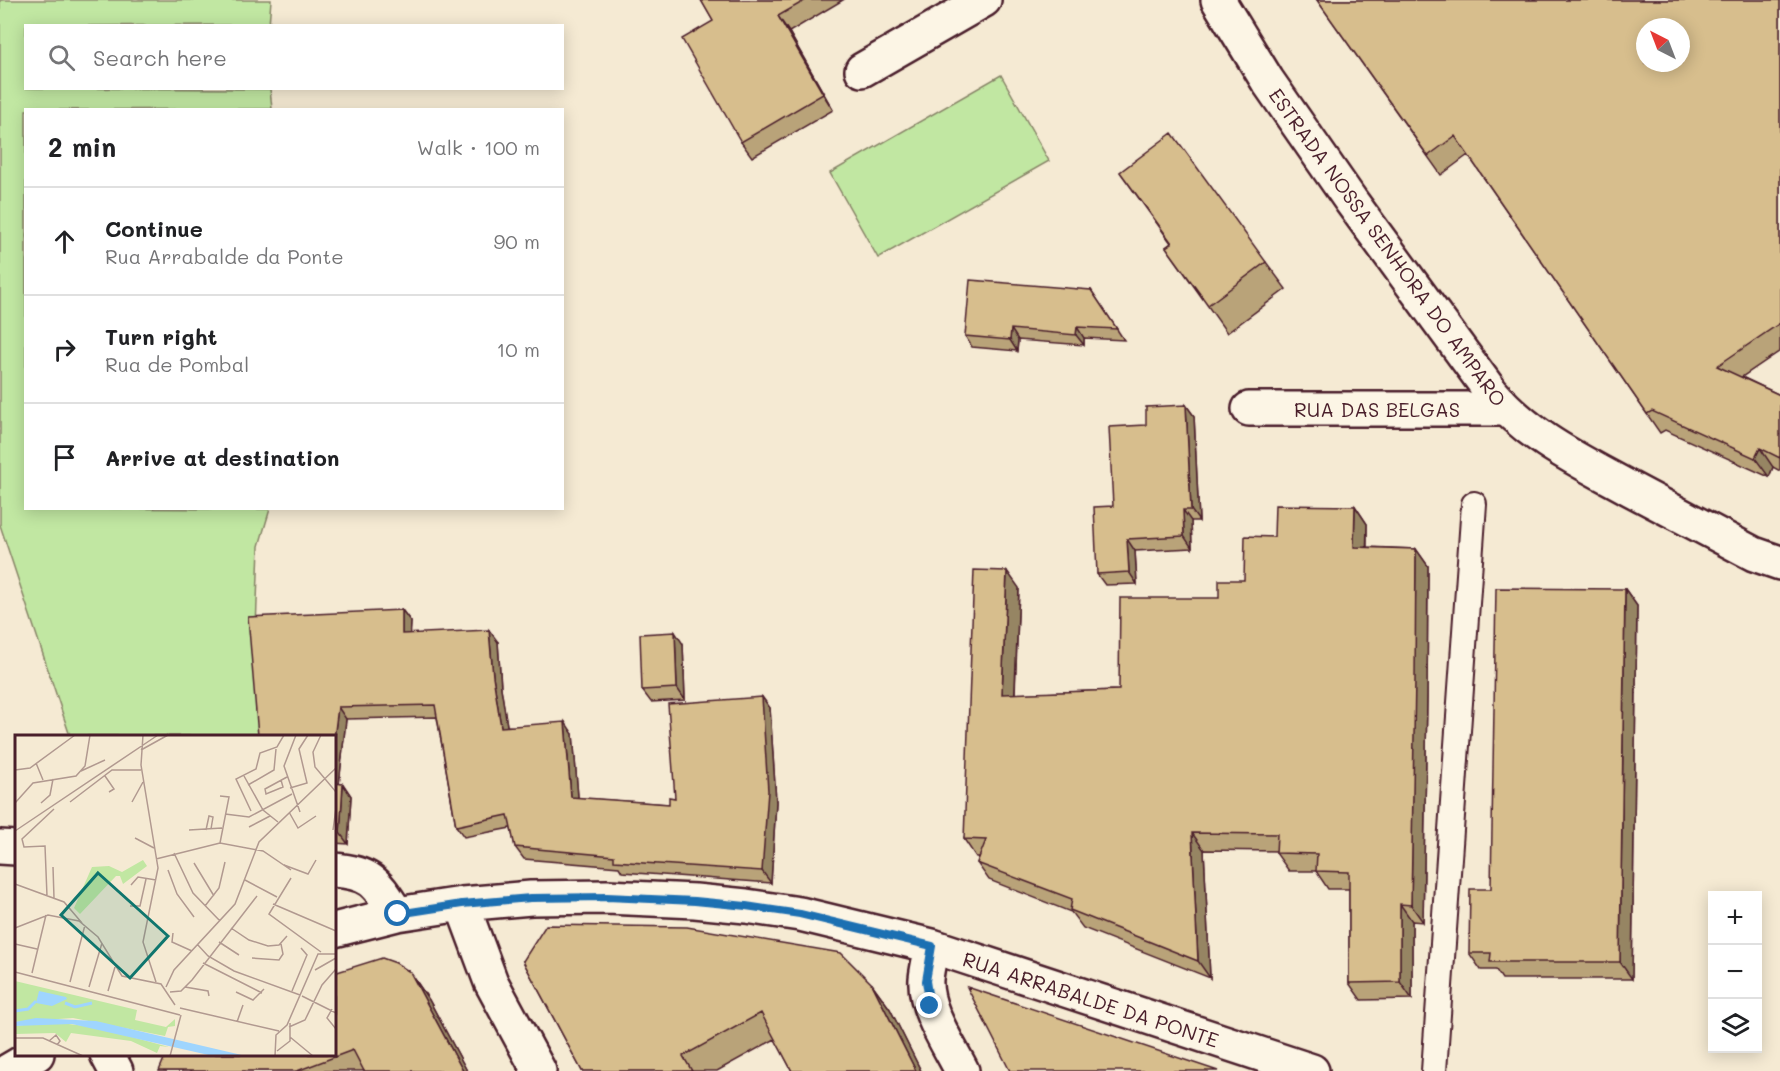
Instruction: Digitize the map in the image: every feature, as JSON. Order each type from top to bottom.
[{"type":"street","points":[[862,70],[984,0]]},
{"type":"street","name":"ESTRADA NOSSA SENHORA DO AMPARO","points":[[1218,0],[1267,80],[1344,192],[1505,409],[1530,431],[1565,453],[1754,554],[1780,563]]},
{"type":"street","name":"RUA DAS BELGAS","points":[[1249,409],[1505,409]]},
{"type":"street","points":[[0,847],[15,848]]},
{"type":"street","points":[[336,870],[366,876],[379,888],[398,914]]},
{"type":"street","name":"RUA ARRABALDE DA PONTE","points":[[336,930],[398,914],[462,904],[531,898],[607,897],[746,906],[800,914],[932,946],[1312,1071]]},
{"type":"street","points":[[462,904],[491,982],[539,1071]]},
{"type":"street","points":[[932,946],[926,981],[930,1006],[962,1071]]},
{"type":"street","points":[[8,1071],[34,1056]]},
{"type":"street","points":[[109,1056],[116,1071]]},
{"type":"lane","points":[[1434,1071],[1474,504]]},
{"type":"green space","points":[[0,0],[271,0],[269,24],[24,24],[24,90],[270,90],[272,108],[24,108],[24,510],[270,510],[259,546],[256,629],[266,735],[70,735],[0,525]]},
{"type":"green space","points":[[1001,75],[1049,161],[878,258],[830,173]]},
{"type":"building","points":[[701,0],[806,0],[778,16],[823,94],[741,142],[682,39],[713,21]]},
{"type":"building","points":[[1317,0],[1780,0],[1780,323],[1717,366],[1780,395],[1780,458],[1760,448],[1755,458],[1652,411],[1647,414],[1455,136],[1428,156]]},
{"type":"building","points":[[1172,133],[1266,262],[1208,305],[1166,247],[1172,243],[1120,172]]},
{"type":"building","points":[[970,280],[1091,290],[1117,329],[1077,327],[1076,335],[1011,329],[1010,340],[965,336]]},
{"type":"building","points":[[1186,405],[1191,510],[1183,510],[1184,536],[1127,539],[1129,572],[1097,574],[1094,507],[1113,506],[1109,427],[1146,425],[1146,407]]},
{"type":"building","points":[[1275,505],[1355,506],[1354,547],[1416,549],[1411,905],[1400,904],[1400,982],[1349,983],[1349,872],[1316,871],[1317,854],[1276,853],[1277,834],[1192,833],[1198,961],[1070,910],[1072,899],[977,863],[986,840],[964,839],[974,570],[1007,571],[1002,694],[1119,690],[1120,598],[1219,598],[1219,580],[1244,580],[1245,536],[1274,537]]},
{"type":"building","points":[[1496,588],[1625,589],[1620,962],[1490,962],[1491,953],[1469,953],[1470,889],[1491,889]]},
{"type":"building","points":[[402,610],[402,634],[489,630],[501,727],[565,722],[571,797],[669,804],[669,797],[675,798],[668,704],[762,697],[768,791],[762,871],[614,861],[614,856],[515,847],[508,815],[456,826],[435,705],[338,707],[334,735],[258,735],[248,617]]},
{"type":"building","points":[[675,632],[677,688],[642,690],[640,634]]},
{"type":"building","points":[[336,783],[343,784],[340,833],[336,832]]},
{"type":"building","points":[[546,925],[687,927],[841,953],[872,984],[916,1071],[792,1071],[761,1013],[683,1056],[692,1071],[582,1071],[523,961]]},
{"type":"building","points":[[382,958],[410,972],[463,1071],[364,1071],[353,1050],[297,1071],[159,1071],[165,1056],[336,1056],[336,972]]},
{"type":"building","points":[[967,987],[1218,1071],[1010,1071]]},
{"type":"route","points":[[398,914],[462,904],[531,898],[607,897],[695,901],[800,914],[932,946],[926,981],[930,1006]]}]
